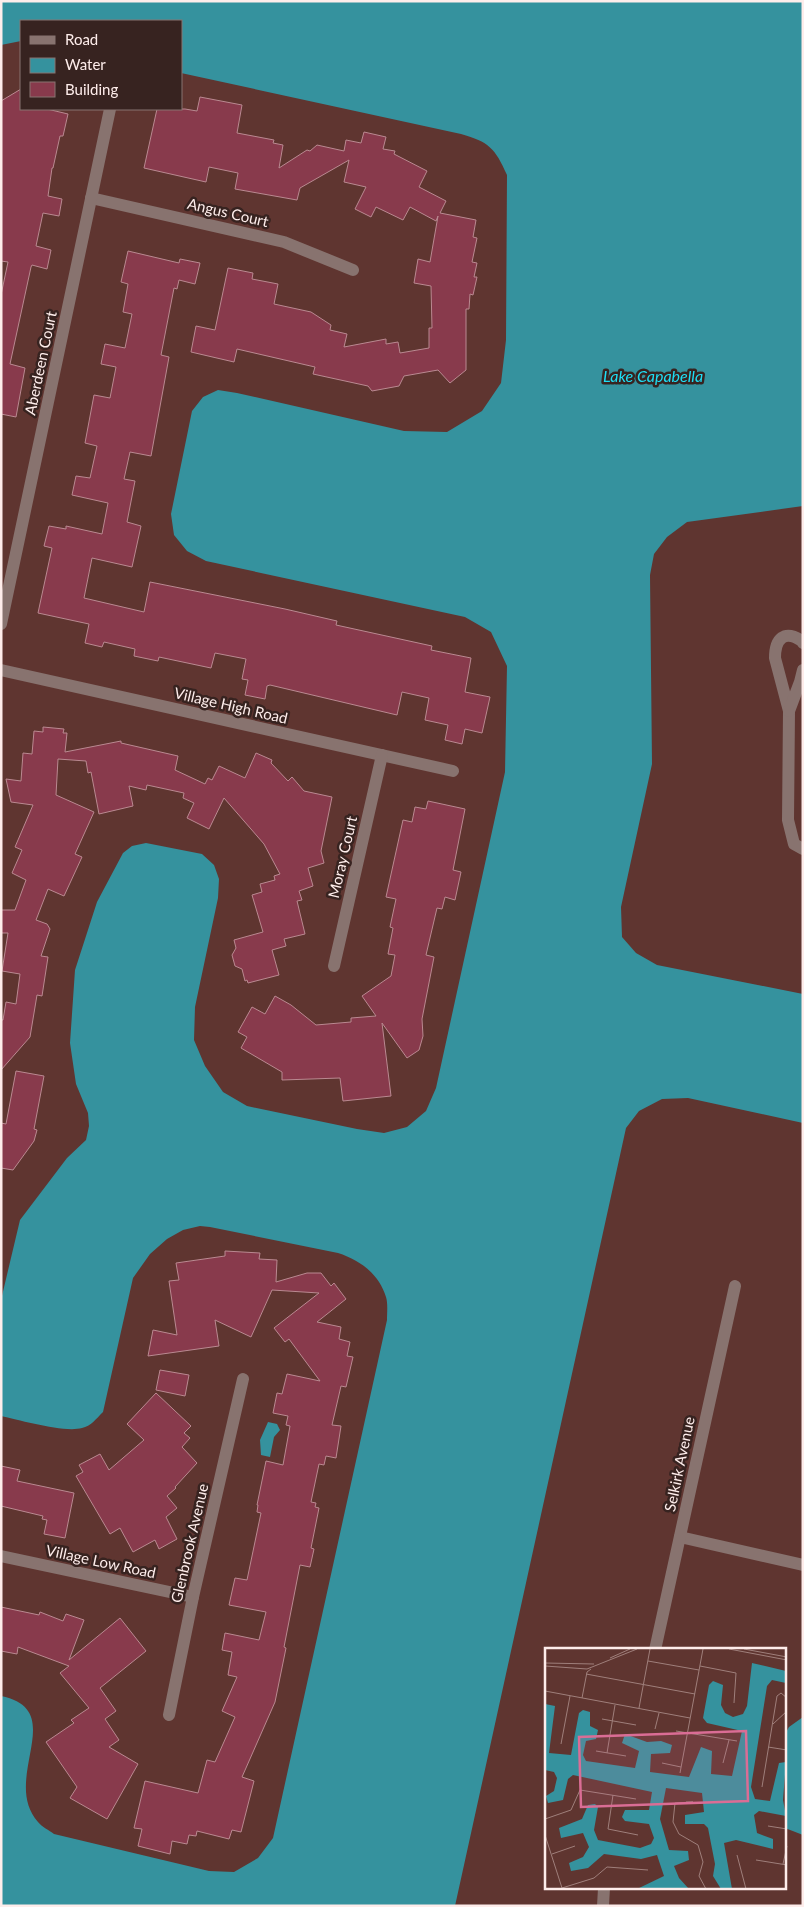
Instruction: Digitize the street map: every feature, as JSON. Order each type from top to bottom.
[{"type":"street","name":"Aberdeen Court","points":[[1,624],[110,110]]},
{"type":"street","name":"Angus Court","points":[[91,198],[284,242],[353,270]]},
{"type":"street","points":[[803,643],[794,635],[787,635],[779,640],[775,650],[775,658],[789,711],[788,820],[794,844],[803,849]]},
{"type":"street","name":"Village High Road","points":[[1,670],[453,771]]},
{"type":"street","points":[[789,711],[803,670]]},
{"type":"street","name":"Moray Court","points":[[334,966],[382,756]]},
{"type":"street","name":"Selkirk Avenue","points":[[655,1648],[735,1286]]},
{"type":"street","name":"Glenbrook Avenue","points":[[169,1715],[193,1597],[243,1378]]},
{"type":"street","points":[[680,1538],[803,1565]]},
{"type":"street","name":"Village Low Road","points":[[1,1556],[193,1597]]},
{"type":"street","points":[[603,1906],[604,1890]]},
{"type":"water","name":"Lake Capabella","points":[[1,1],[803,1],[803,506],[687,522],[667,537],[654,554],[650,575],[652,764],[621,907],[622,937],[636,953],[657,965],[803,994],[803,1123],[688,1098],[662,1099],[639,1111],[626,1128],[455,1906],[1,1906],[1,1696],[21,1704],[31,1716],[33,1731],[26,1786],[28,1805],[38,1822],[54,1834],[209,1871],[234,1872],[258,1858],[273,1838],[387,1320],[387,1299],[379,1281],[368,1269],[338,1253],[210,1227],[200,1226],[183,1230],[167,1239],[150,1254],[133,1278],[103,1412],[88,1426],[74,1429],[30,1423],[1,1416],[1,1300],[20,1220],[67,1158],[86,1140],[89,1126],[88,1113],[76,1084],[70,1043],[75,970],[97,902],[123,853],[132,846],[146,843],[202,854],[214,865],[219,879],[218,898],[195,1007],[194,1040],[205,1066],[223,1092],[247,1106],[384,1133],[407,1127],[426,1111],[436,1088],[505,772],[507,666],[491,632],[465,617],[206,561],[187,551],[174,535],[171,514],[192,411],[203,397],[218,390],[404,431],[447,432],[482,411],[501,383],[506,340],[507,175],[495,152],[485,143],[471,137],[182,73],[182,20],[20,20],[20,41],[1,45]]},
{"type":"water","points":[[268,1422],[277,1424],[280,1430],[274,1437],[270,1457],[261,1455],[260,1440]]},
{"type":"water","points":[[803,1717],[803,1835],[786,1828],[786,1732],[789,1727]]},
{"type":"building","points":[[20,90],[20,110],[51,110],[68,114],[52,168],[48,196],[62,199],[59,216],[43,213],[36,246],[51,250],[47,269],[32,265],[31,267],[10,364],[25,368],[16,417],[1,414],[1,295],[8,262],[1,261],[1,101]]},
{"type":"building","points":[[200,97],[242,105],[237,133],[274,140],[273,143],[283,145],[279,168],[307,150],[310,151],[317,145],[344,151],[346,140],[361,143],[364,132],[386,137],[383,149],[395,151],[394,154],[427,171],[419,187],[446,201],[440,213],[476,220],[473,237],[477,238],[472,262],[477,263],[474,277],[477,277],[473,295],[470,294],[469,309],[466,309],[466,370],[450,383],[438,370],[404,376],[399,386],[372,391],[368,386],[313,374],[315,367],[237,349],[234,362],[191,352],[196,326],[215,330],[228,268],[253,273],[252,279],[278,284],[274,304],[311,312],[331,325],[330,330],[347,334],[344,347],[386,339],[386,344],[398,342],[400,353],[429,348],[429,328],[432,328],[431,286],[414,283],[418,259],[430,262],[438,216],[436,221],[410,207],[403,220],[376,207],[371,217],[355,209],[366,187],[344,182],[349,160],[300,188],[297,200],[235,189],[238,173],[209,167],[206,182],[144,168],[157,110],[185,109],[197,111]]},
{"type":"building","points":[[128,251],[179,263],[180,259],[200,263],[195,284],[179,280],[177,289],[174,288],[161,355],[169,357],[151,456],[130,452],[124,479],[135,481],[127,522],[141,526],[132,567],[92,558],[84,598],[144,612],[150,582],[337,621],[336,625],[432,646],[431,650],[471,658],[465,692],[490,697],[482,733],[465,729],[462,744],[445,740],[448,725],[425,720],[429,698],[402,692],[397,715],[270,685],[267,686],[265,699],[245,695],[248,680],[242,679],[246,659],[215,653],[211,668],[159,657],[158,661],[134,656],[135,649],[104,642],[102,647],[85,643],[89,624],[38,613],[52,548],[44,546],[49,526],[66,529],[66,526],[102,534],[108,503],[72,495],[76,476],[90,478],[97,446],[85,443],[94,395],[110,398],[116,367],[101,364],[105,344],[125,348],[132,314],[123,312],[128,284],[121,282]]},
{"type":"building","points":[[43,727],[64,729],[63,733],[67,733],[65,752],[121,741],[121,743],[178,756],[175,770],[205,784],[208,778],[212,780],[219,766],[245,778],[256,753],[272,760],[271,763],[288,781],[292,777],[304,791],[332,797],[321,851],[324,863],[308,868],[313,886],[299,891],[302,900],[297,901],[305,934],[284,939],[286,946],[272,950],[279,975],[248,983],[247,980],[245,981],[242,969],[235,966],[232,955],[236,948],[234,940],[263,932],[252,895],[262,892],[260,884],[275,880],[274,876],[280,874],[264,844],[224,798],[209,829],[187,818],[194,803],[183,798],[184,793],[147,785],[146,790],[129,786],[133,806],[99,814],[91,772],[88,773],[86,761],[58,759],[56,795],[94,812],[75,854],[82,857],[64,896],[48,889],[36,920],[47,924],[50,929],[41,956],[48,957],[42,996],[37,995],[30,1037],[1,1070],[1,1020],[3,1020],[6,1002],[16,1004],[20,974],[2,971],[8,933],[1,933],[1,910],[15,910],[26,880],[12,873],[22,850],[15,847],[33,805],[11,802],[6,779],[21,781],[23,753],[32,754],[34,731],[43,732]]},
{"type":"building","points":[[428,801],[465,809],[453,870],[461,872],[455,900],[445,897],[442,909],[437,908],[426,955],[434,957],[422,1019],[423,1036],[419,1050],[407,1058],[382,1023],[391,1096],[343,1101],[340,1078],[282,1080],[282,1072],[241,1048],[247,1037],[238,1032],[252,1007],[265,1014],[275,996],[291,1005],[316,1025],[351,1022],[351,1018],[376,1016],[362,996],[391,976],[395,955],[388,954],[393,928],[390,927],[396,899],[386,897],[403,820],[412,822],[415,807],[426,809]]},
{"type":"building","points":[[16,1071],[44,1076],[34,1129],[37,1130],[34,1141],[13,1170],[1,1168],[1,1123],[6,1124]]},
{"type":"building","points":[[225,1251],[260,1253],[259,1259],[277,1260],[276,1282],[307,1273],[321,1273],[331,1286],[334,1283],[346,1299],[317,1322],[341,1327],[339,1339],[350,1342],[347,1356],[353,1357],[346,1387],[341,1386],[332,1425],[341,1426],[336,1458],[326,1456],[324,1465],[319,1464],[311,1502],[316,1503],[315,1507],[319,1508],[311,1548],[314,1549],[310,1567],[300,1565],[275,1702],[242,1777],[254,1781],[241,1832],[232,1830],[229,1839],[197,1831],[196,1836],[189,1835],[187,1844],[172,1841],[170,1854],[138,1846],[142,1829],[134,1828],[145,1781],[198,1793],[207,1760],[215,1762],[235,1717],[222,1711],[237,1677],[228,1675],[232,1652],[222,1650],[225,1633],[259,1640],[266,1612],[229,1605],[235,1578],[247,1580],[261,1513],[257,1512],[257,1505],[266,1461],[283,1465],[290,1426],[286,1425],[288,1416],[273,1413],[277,1393],[282,1394],[287,1374],[320,1381],[289,1339],[285,1342],[274,1328],[319,1293],[272,1290],[251,1337],[215,1320],[219,1346],[148,1356],[153,1330],[177,1335],[169,1281],[179,1280],[176,1263],[225,1256]]},
{"type":"building","points":[[160,1370],[189,1375],[185,1396],[156,1390]]},
{"type":"building","points":[[156,1393],[191,1426],[184,1433],[190,1438],[182,1447],[197,1463],[167,1496],[177,1508],[166,1517],[177,1539],[159,1549],[155,1540],[133,1552],[120,1528],[110,1534],[76,1476],[83,1472],[79,1465],[100,1454],[109,1470],[144,1440],[127,1424]]},
{"type":"building","points":[[1,1466],[20,1470],[17,1481],[74,1493],[65,1538],[44,1534],[47,1520],[42,1519],[43,1516],[1,1506]]},
{"type":"building","points":[[1,1607],[39,1615],[40,1612],[63,1621],[66,1614],[84,1620],[69,1660],[120,1618],[146,1651],[100,1688],[116,1711],[105,1719],[119,1740],[109,1747],[138,1764],[107,1819],[70,1798],[77,1787],[46,1742],[74,1723],[71,1720],[89,1708],[60,1673],[69,1666],[18,1647],[17,1654],[1,1651]]}]
